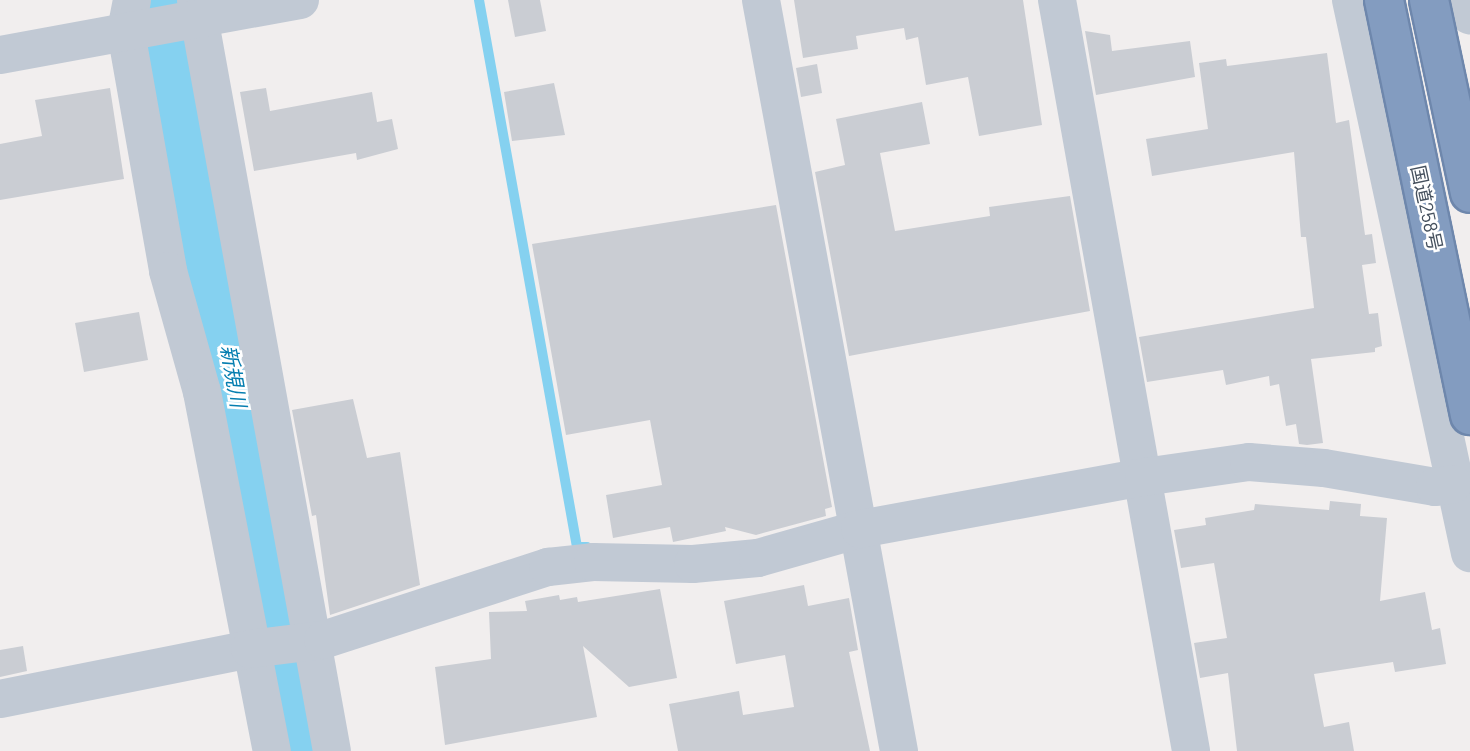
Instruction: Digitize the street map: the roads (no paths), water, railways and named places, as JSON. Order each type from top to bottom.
[{"type":"highway","name":"国道258号","points":[[1384,0],[1470,415]]},
{"type":"highway","points":[[1429,0],[1470,193]]},
{"type":"street","points":[[0,55],[135,20],[300,0]]},
{"type":"street","points":[[761,0],[860,529],[898,751]]},
{"type":"street","points":[[1057,0],[1191,751]]},
{"type":"street","points":[[1351,0],[1369,131],[1470,553]]},
{"type":"street","points":[[1466,0],[1470,16]]},
{"type":"street","points":[[195,13],[307,641],[332,751]]},
{"type":"street","points":[[135,20],[168,271],[202,392],[255,649],[272,751]]},
{"type":"street","points":[[1369,131],[1470,111]]},
{"type":"street","points":[[0,699],[307,641],[415,612],[548,568],[593,562],[693,564],[758,558],[860,529],[1144,477],[1249,462],[1324,468],[1435,487],[1453,484]]},
{"type":"waterway","name":"新規川","points":[[165,0],[303,751]]},
{"type":"waterway","points":[[479,0],[577,547],[587,547]]}]
